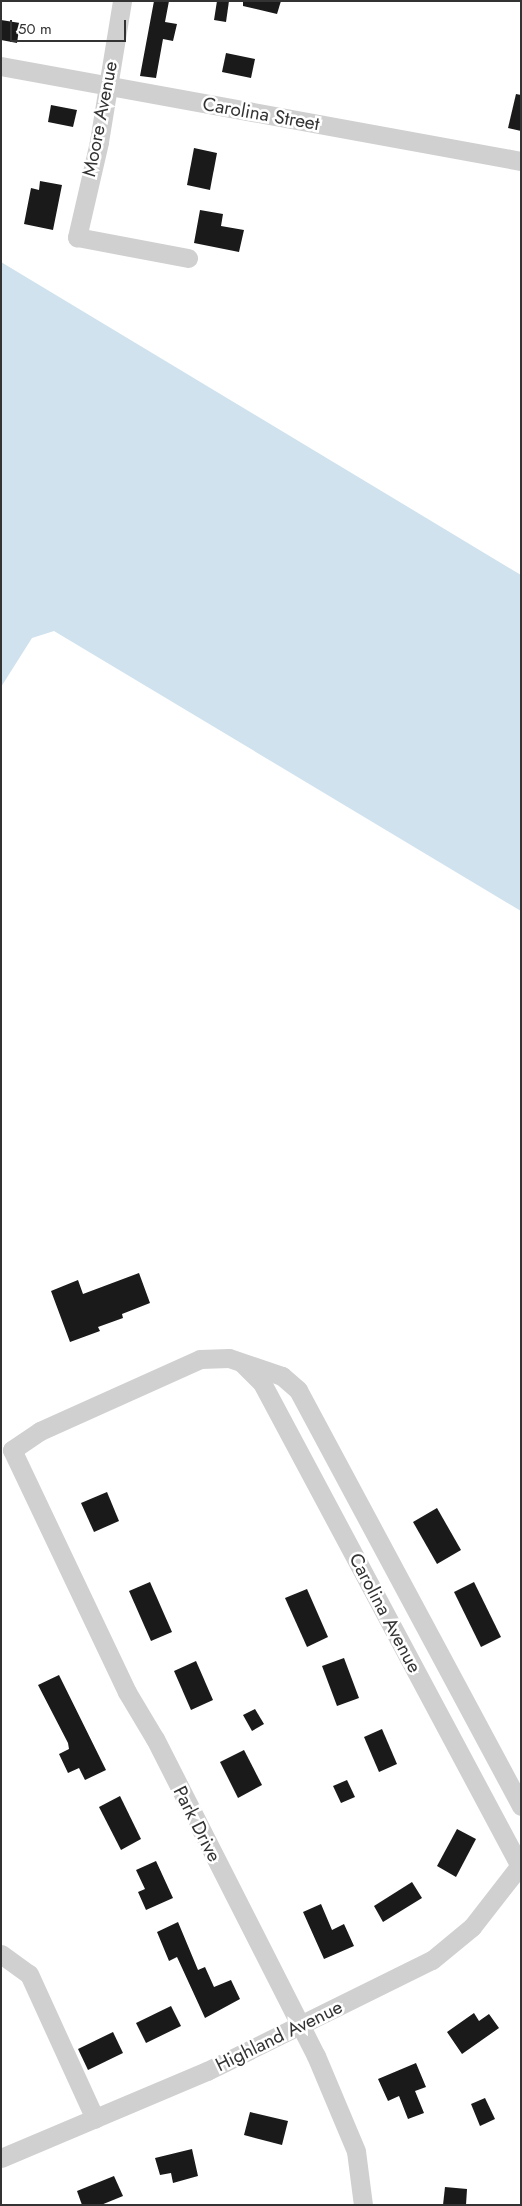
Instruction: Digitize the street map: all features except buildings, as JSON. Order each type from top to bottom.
[{"type":"street","name":"Moore Avenue","points":[[122,1],[99,142],[77,237],[188,258]]},
{"type":"street","name":"Carolina Street","points":[[1,66],[521,161]]},
{"type":"street","name":"Carolina Avenue","points":[[12,1450],[40,1431],[193,1362],[214,1357],[242,1363],[282,1376],[298,1390],[521,1806]]},
{"type":"street","name":"Carolina Avenue","points":[[242,1363],[262,1383],[520,1866]]},
{"type":"street","name":"Park Drive","points":[[12,1450],[127,1692],[155,1740],[300,2026],[356,2151],[362,2205]]},
{"type":"street","points":[[376,1598],[402,1584]]},
{"type":"street","name":"Highland Avenue","points":[[1,2158],[182,2082],[409,1973],[453,1945],[472,1927],[520,1866]]},
{"type":"street","points":[[1,1954],[29,1974],[95,2119]]},
{"type":"water","points":[[1,262],[521,575],[521,911],[54,631],[32,638],[1,687]]}]
